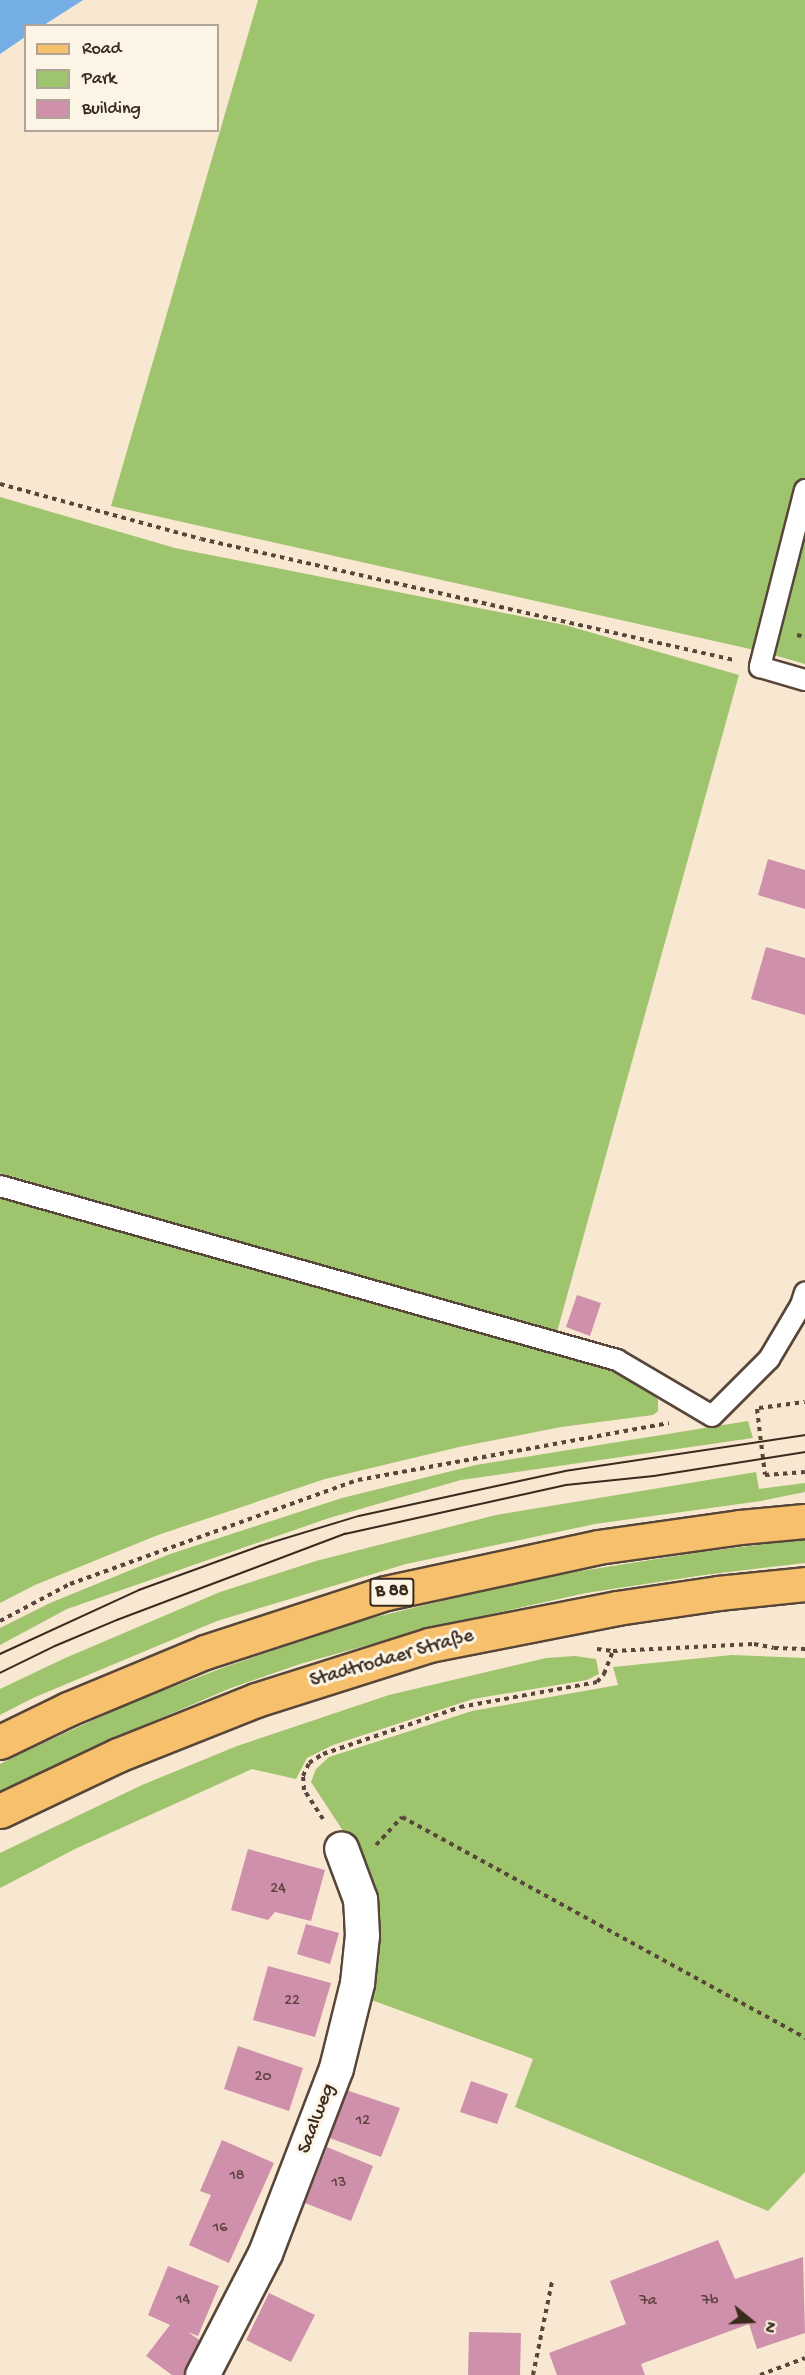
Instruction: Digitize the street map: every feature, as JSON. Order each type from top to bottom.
[{"type":"main road","name":"B 88","points":[[0,1742],[68,1709],[205,1652],[386,1593],[598,1547],[740,1527],[805,1521]]},
{"type":"main road","name":"Stadtrodaer Straße","points":[[0,1811],[118,1755],[256,1700],[429,1645],[617,1608],[718,1593],[805,1584]]},
{"type":"street","name":"Saalweg","points":[[202,2375],[265,2253],[336,2068],[357,1983],[362,1935],[360,1899],[346,1860]]},
{"type":"lane","points":[[805,490],[760,667],[805,680]]},
{"type":"lane","points":[[0,1186],[617,1360],[712,1416],[769,1359],[801,1305],[805,1293]]},
{"type":"path","points":[[0,484],[201,539],[760,667]]},
{"type":"path","points":[[757,1408],[765,1475],[805,1472]]},
{"type":"path","points":[[0,1621],[70,1584],[358,1480],[712,1416]]},
{"type":"path","points":[[593,1648],[613,1651],[754,1644],[805,1649]]},
{"type":"path","points":[[613,1651],[604,1674],[597,1682],[460,1707],[341,1747],[309,1763],[303,1776],[304,1790],[346,1860],[402,1817],[805,2038]]},
{"type":"path","points":[[533,2375],[552,2282]]},
{"type":"path","points":[[760,2375],[805,2358]]},
{"type":"green space","points":[[258,0],[805,0],[805,664],[759,651],[111,506]]},
{"type":"green space","points":[[0,497],[175,548],[565,625],[739,675],[557,1332],[0,1173]]},
{"type":"green space","points":[[0,1190],[593,1362],[653,1393],[658,1400],[658,1411],[653,1415],[561,1427],[459,1447],[325,1479],[158,1535],[35,1585],[0,1603]]},
{"type":"green space","points":[[748,1421],[753,1438],[461,1480],[329,1518],[67,1609],[0,1645],[0,1628],[50,1603],[170,1554],[342,1498],[476,1465]]},
{"type":"green space","points":[[756,1472],[759,1489],[805,1483],[805,1492],[761,1501],[595,1524],[406,1564],[217,1621],[33,1698],[0,1715],[0,1689],[63,1659],[220,1592],[316,1561],[496,1515]]},
{"type":"green space","points":[[805,1539],[805,1563],[704,1575],[586,1593],[433,1627],[300,1664],[231,1688],[142,1726],[0,1792],[0,1764],[26,1751],[133,1702],[225,1667],[360,1621],[514,1583],[701,1552]]},
{"type":"green space","points":[[732,1655],[805,1658],[805,2172],[768,2211],[515,2107],[533,2059],[366,1998],[353,1846],[311,1782],[316,1769],[329,1757],[472,1711],[618,1685],[613,1667]]},
{"type":"green space","points":[[575,1656],[596,1659],[599,1674],[587,1680],[473,1699],[333,1745],[307,1758],[296,1779],[252,1769],[77,1848],[0,1888],[0,1853],[142,1785],[237,1746],[389,1695],[546,1658]]},
{"type":"water","points":[[0,0],[83,0],[46,24],[24,24],[24,38],[0,54]]},
{"type":"building","points":[[768,859],[805,870],[805,909],[758,895]]},
{"type":"building","points":[[766,947],[805,958],[805,1015],[751,999]]},
{"type":"building","points":[[577,1295],[601,1303],[590,1336],[566,1327]]},
{"type":"building","points":[[248,1849],[325,1870],[311,1921],[275,1912],[268,1920],[231,1910]]},
{"type":"building","points":[[306,1924],[339,1933],[330,1964],[297,1954]]},
{"type":"building","points":[[268,1966],[331,1983],[315,2037],[253,2020]]},
{"type":"building","points":[[238,2046],[303,2068],[289,2111],[224,2089]]},
{"type":"building","points":[[471,2081],[508,2094],[497,2124],[460,2112]]},
{"type":"building","points":[[346,2090],[400,2108],[381,2157],[327,2137]]},
{"type":"building","points":[[222,2140],[274,2163],[229,2263],[189,2245],[211,2195],[200,2191]]},
{"type":"building","points":[[327,2147],[373,2166],[351,2221],[305,2203]]},
{"type":"building","points":[[718,2240],[735,2279],[803,2257],[805,2333],[757,2349],[749,2324],[641,2364],[645,2375],[557,2375],[549,2353],[626,2324],[610,2281]]},
{"type":"building","points":[[168,2266],[219,2286],[198,2336],[188,2332],[205,2344],[183,2375],[172,2375],[146,2356],[170,2325],[148,2315]]},
{"type":"building","points":[[269,2293],[315,2315],[291,2362],[246,2340]]},
{"type":"building","points":[[469,2332],[521,2333],[520,2375],[468,2375]]},
{"type":"tram line","points":[[0,1654],[139,1590],[260,1546],[359,1516],[565,1471],[805,1435]]},
{"type":"tram line","points":[[0,1673],[55,1646],[117,1620],[345,1534],[566,1485],[654,1476],[805,1452]]}]
